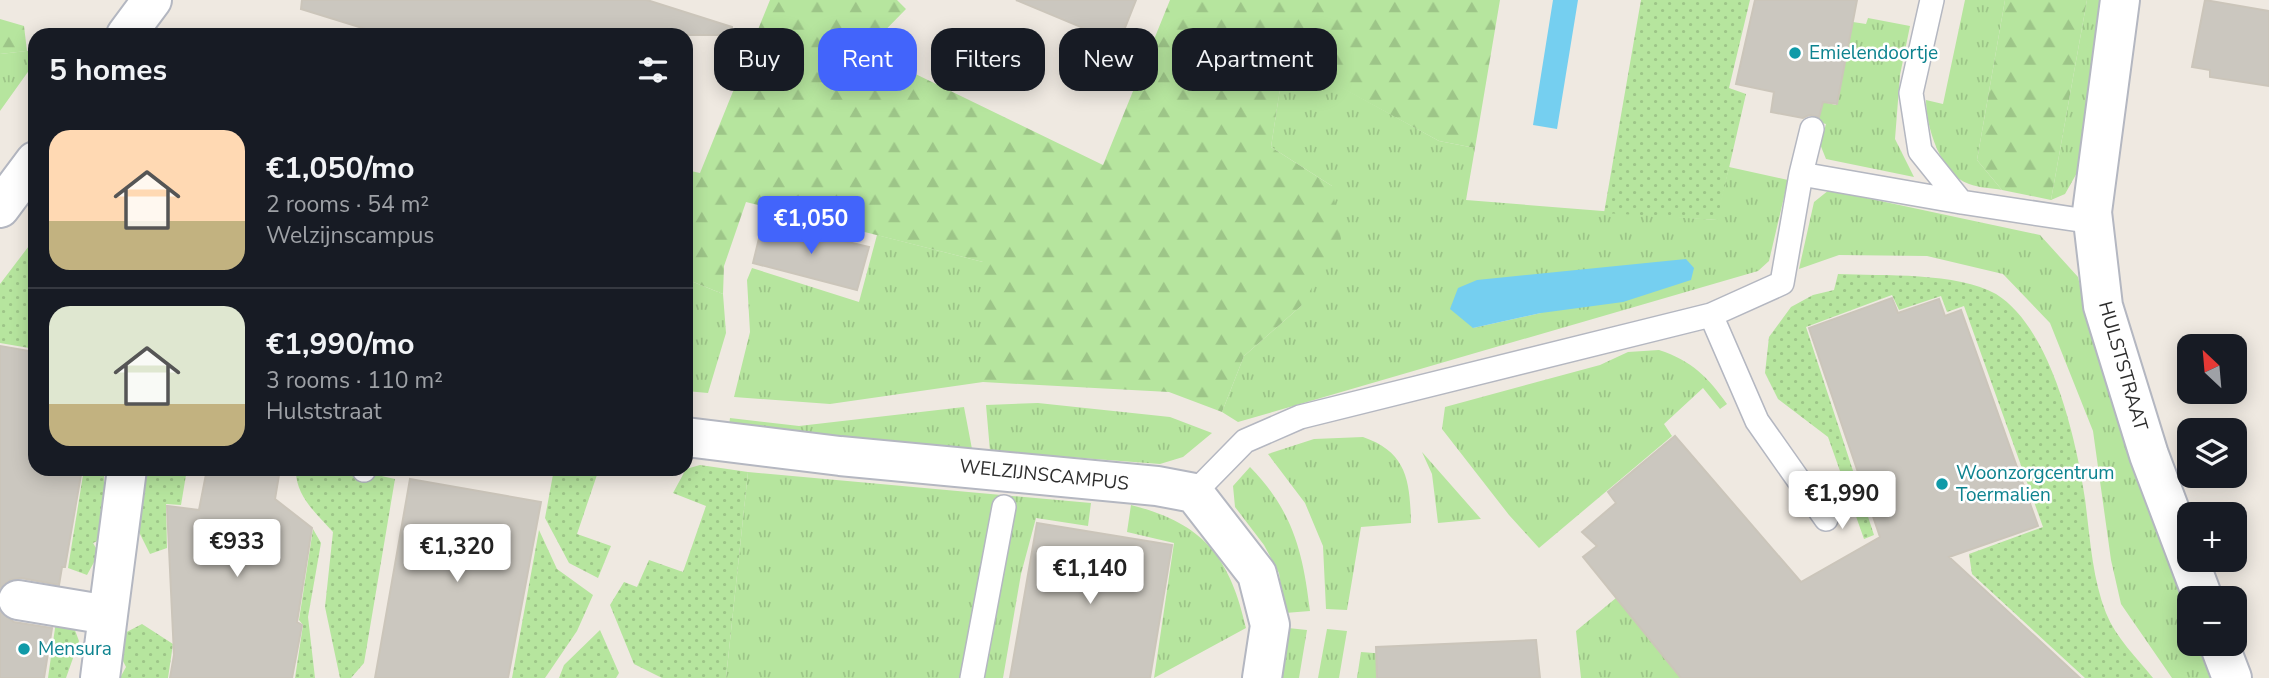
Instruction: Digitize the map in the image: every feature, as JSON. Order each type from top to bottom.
[{"type":"street","points":[[131,28],[152,0]]},
{"type":"street","name":"HULSTSTRAAT","points":[[2120,0],[2093,222],[2103,306],[2149,455],[2198,586]]},
{"type":"street","points":[[0,208],[28,170]]},
{"type":"street","name":"WELZIJNSCAMPUS","points":[[693,438],[839,456],[1157,486],[1194,493]]},
{"type":"street","points":[[100,678],[126,476]]},
{"type":"street","points":[[1194,493],[1257,574],[1270,625],[1262,678]]},
{"type":"street","points":[[18,600],[108,615]]},
{"type":"street","points":[[2224,656],[2232,678]]},
{"type":"lane","points":[[1932,0],[1911,93],[1920,151],[1961,202]]},
{"type":"lane","points":[[1194,493],[1245,441],[1300,417],[1711,315],[1782,283],[1801,174],[1812,129]]},
{"type":"lane","points":[[1801,174],[2093,222]]},
{"type":"lane","points":[[1711,315],[1757,421],[1826,519]]},
{"type":"lane","points":[[972,678],[1004,508]]},
{"type":"green space","points":[[770,0],[897,0],[906,9],[887,28],[818,28],[818,91],[917,91],[917,75],[931,82],[931,91],[950,91],[1103,165],[1133,91],[1158,91],[1158,30],[1170,0],[1500,0],[1475,148],[1439,141],[1337,85],[1337,28],[1172,28],[1172,91],[1280,91],[1271,147],[1332,186],[1341,239],[1301,306],[1244,356],[1222,412],[1169,392],[983,382],[983,262],[746,202],[724,266],[723,294],[693,282],[693,172],[700,173],[733,91],[804,91],[804,28],[759,28]]},
{"type":"green space","points":[[1641,0],[1750,0],[1729,88],[1746,94],[1717,220],[1604,213]]},
{"type":"green space","points":[[1965,0],[2005,0],[1977,160],[2002,190],[1973,185],[1959,179],[1950,171],[1937,149],[1929,123],[1926,100],[1943,104]]},
{"type":"green space","points":[[2005,0],[2087,0],[2051,200],[2002,190],[1977,160]]},
{"type":"green space","points":[[2087,0],[2104,0],[2078,171],[2065,194],[2051,200]]},
{"type":"green space","points":[[1868,18],[1910,26],[1900,75],[1895,139],[1914,177],[1826,159],[1820,144],[1826,124],[1818,122],[1823,102],[1836,105],[1853,22],[1866,24]]},
{"type":"green space","points":[[0,19],[24,26],[27,51],[0,54]]},
{"type":"green space","points":[[28,51],[28,72],[0,111],[0,54]]},
{"type":"green space","points":[[1337,85],[1439,141],[1475,148],[1466,200],[1716,220],[1729,167],[1788,180],[1769,261],[1758,271],[1238,422],[1222,412],[1244,356],[1301,306],[1332,186],[1271,147],[1280,91],[1337,91]],"holes":[[[1477,280],[1541,313],[1473,328]]]},
{"type":"green space","points":[[1829,190],[2040,235],[2078,277],[2086,312],[2181,586],[2177,586],[2177,656],[2208,656],[2216,678],[2172,678],[2121,604],[2111,560],[2093,431],[2050,323],[2003,274],[1927,256],[1839,255],[1799,269],[1814,202]]},
{"type":"green space","points":[[877,235],[983,262],[983,382],[830,404],[734,397],[750,332],[747,280],[752,268],[859,302]]},
{"type":"green space","points":[[28,247],[28,348],[0,343],[0,284]]},
{"type":"green space","points":[[1838,274],[1919,276],[1961,282],[1996,294],[2015,310],[2032,332],[2058,386],[2081,474],[2095,571],[2106,613],[2121,639],[2153,678],[2085,678],[1972,574],[1969,554],[2043,527],[1964,306],[1947,312],[1941,296],[1899,310],[1892,295],[1806,327],[1874,535],[1864,539],[1828,437],[1778,399],[1765,373],[1769,337],[1791,307],[1813,295],[1834,290]]},
{"type":"green space","points":[[693,282],[723,294],[726,333],[708,393],[693,392]]},
{"type":"green space","points":[[1659,350],[1681,359],[1698,371],[1727,404],[1720,409],[1703,388],[1664,424],[1672,436],[1539,548],[1509,515],[1442,429],[1445,407],[1600,365],[1628,352]]},
{"type":"green space","points":[[1038,403],[1170,417],[1212,433],[1183,457],[1160,464],[990,451],[986,405]]},
{"type":"green space","points":[[964,407],[972,449],[729,426],[730,418],[799,426]]},
{"type":"green space","points":[[1363,437],[1389,451],[1403,470],[1409,494],[1411,523],[1361,527],[1347,610],[1326,609],[1323,546],[1305,503],[1268,454],[1314,439]]},
{"type":"green space","points":[[1422,452],[1481,519],[1438,523],[1432,474]]},
{"type":"green space","points":[[700,465],[748,472],[726,678],[662,678],[634,664],[610,605],[624,582],[637,587],[649,560],[683,572],[706,506],[673,493],[682,476],[693,476],[693,467]]},
{"type":"green space","points":[[1250,467],[1277,500],[1294,533],[1304,570],[1310,611],[1285,613],[1279,573],[1264,545],[1235,507],[1233,486]]},
{"type":"green space","points":[[748,472],[1091,503],[1088,526],[1036,518],[1021,574],[1003,678],[726,678]]},
{"type":"green space","points":[[83,476],[104,476],[104,538],[93,543],[99,553],[87,575],[68,568]]},
{"type":"green space","points":[[146,476],[186,476],[181,505],[166,504],[167,548],[150,554],[137,528]]},
{"type":"green space","points":[[297,476],[382,476],[395,479],[364,663],[351,678],[340,678],[325,607],[333,532],[303,496]]},
{"type":"green space","points":[[553,476],[597,476],[577,534],[611,546],[598,578],[569,563],[545,518]]},
{"type":"green space","points":[[1131,505],[1177,522],[1195,533],[1210,547],[1231,581],[1246,628],[1154,678],[1174,543],[1127,532]]},
{"type":"green space","points":[[313,529],[321,543],[308,617],[315,678],[295,678],[303,625],[299,620]]},
{"type":"green space","points":[[539,530],[557,569],[593,595],[577,631],[545,678],[512,678]]},
{"type":"green space","points":[[1616,598],[1681,678],[1581,678],[1576,631]]},
{"type":"green space","points":[[57,614],[70,617],[79,641],[66,678],[48,678]]},
{"type":"green space","points":[[142,624],[173,644],[168,678],[120,678],[126,667],[117,649],[119,636]]},
{"type":"green space","points":[[1288,628],[1307,630],[1299,678],[1281,678]]},
{"type":"green space","points":[[1327,629],[1347,631],[1339,678],[1318,678]]},
{"type":"green space","points":[[600,630],[619,673],[616,678],[559,678],[564,665]]},
{"type":"green space","points":[[1361,652],[1399,655],[1401,678],[1357,678]]},
{"type":"water","points":[[1553,0],[1578,0],[1557,129],[1533,125]]},
{"type":"water","points":[[1686,259],[1694,268],[1691,280],[1623,302],[1541,313],[1473,328],[1450,309],[1458,288],[1477,280]]},
{"type":"building","points":[[302,0],[647,0],[732,27],[714,28],[714,35],[693,35],[693,28],[362,28],[301,9]]},
{"type":"building","points":[[1016,0],[1136,0],[1125,28],[1083,28]]},
{"type":"building","name":"Emielendoortje","points":[[1755,0],[1857,0],[1837,104],[1823,102],[1819,117],[1809,115],[1803,118],[1771,112],[1774,92],[1736,84]]},
{"type":"building","points":[[2205,0],[2269,11],[2269,86],[2210,77],[2210,70],[2192,67]]},
{"type":"building","points":[[763,222],[869,247],[857,290],[753,263]]},
{"type":"building","name":"Woonzorgcentrum Toermalien","points":[[1892,298],[1898,313],[1939,299],[1945,316],[1961,310],[2038,526],[1949,557],[2080,678],[1681,678],[1583,557],[1597,546],[1582,532],[1616,503],[1608,492],[1675,436],[1801,582],[1880,537],[1809,328]]},
{"type":"building","points":[[0,346],[28,351],[28,476],[81,476],[65,567],[62,567],[59,585],[21,578],[10,580],[0,588]]},
{"type":"building","points":[[206,476],[279,476],[275,499],[312,528],[297,622],[302,625],[292,678],[170,678],[174,655],[167,506],[199,510]]},
{"type":"building","points":[[410,479],[541,502],[508,678],[375,678]]},
{"type":"building","points":[[1037,523],[1172,545],[1150,678],[1010,678]]},
{"type":"building","name":"Mensura","points":[[0,611],[14,622],[52,628],[44,678],[0,678]]},
{"type":"building","points":[[1536,640],[1540,678],[1377,678],[1376,647]]},
{"type":"place","name":"Emielendoortje","points":[[1795,53]]},
{"type":"place","name":"Woonzorgcentrum Toermalien","points":[[1942,484]]},
{"type":"place","name":"Mensura","points":[[24,649]]}]
